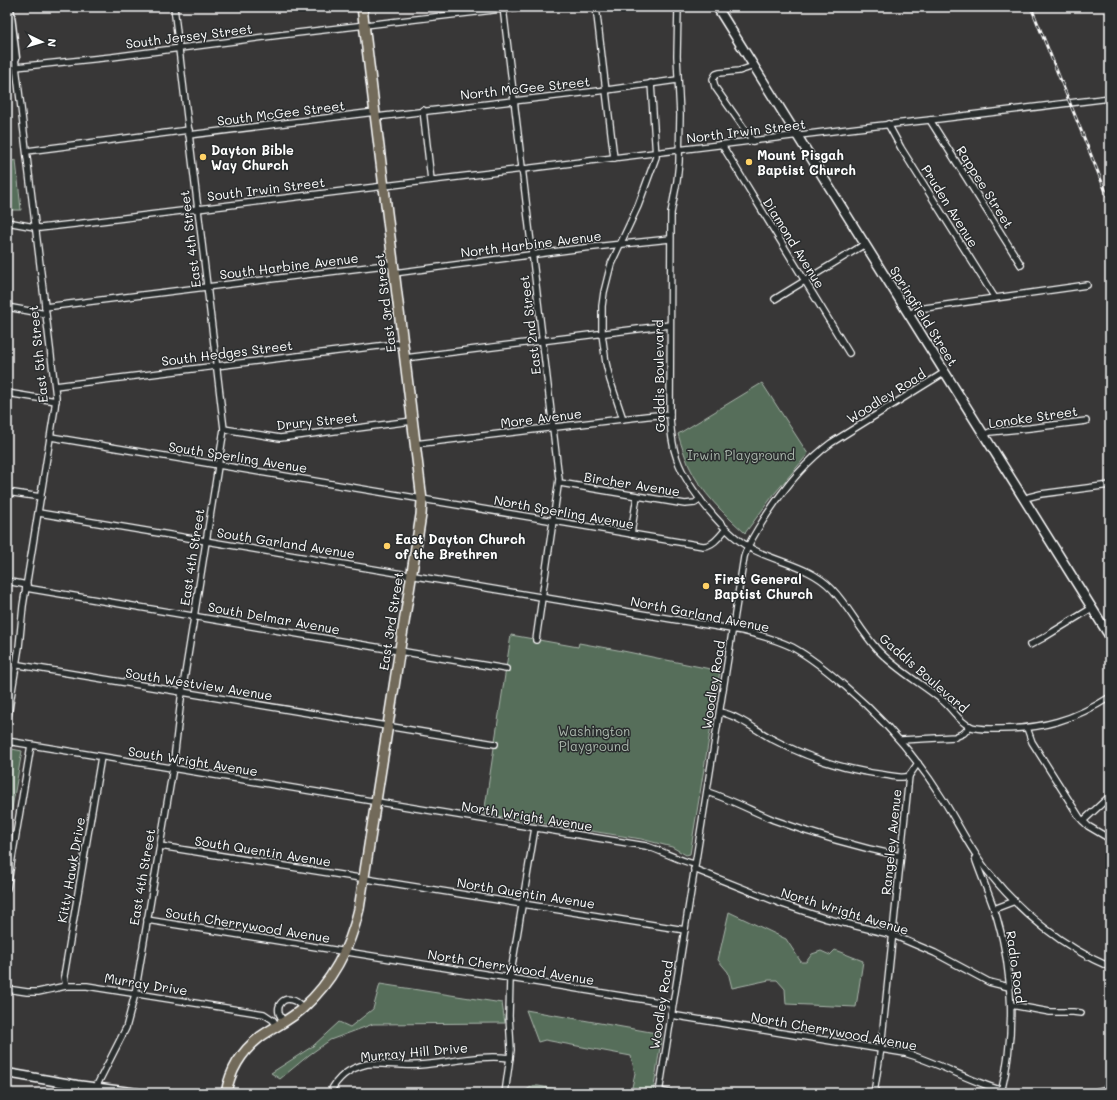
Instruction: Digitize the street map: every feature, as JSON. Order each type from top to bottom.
[{"type":"main road","name":"East 5th Street","points":[[9,7],[11,57]]},
{"type":"main road","name":"East 3rd Street","points":[[226,1093],[233,1071],[245,1052],[261,1037],[303,1008],[328,980],[346,951],[355,925],[364,878],[421,515],[422,500],[362,7]]},
{"type":"main road","name":"Springfield Street","points":[[717,7],[1110,637]]},
{"type":"main road","points":[[7,1073],[91,1089],[138,1093]]},
{"type":"street","name":"East 4th Street","points":[[91,1089],[126,1028],[135,994],[173,768],[182,691],[224,429],[174,7]]},
{"type":"street","name":"South Jersey Street","points":[[16,67],[520,7]]},
{"type":"street","points":[[596,7],[614,158]]},
{"type":"street","name":"Gaddis Boulevard","points":[[678,7],[677,80],[680,115],[680,150],[677,181],[671,213],[670,239],[670,414],[671,438],[677,461],[700,499],[726,529],[748,546],[814,574],[826,583],[838,596],[878,651],[946,703],[961,720],[970,726]]},
{"type":"street","name":"East 2nd Street","points":[[503,8],[560,483],[536,640]]},
{"type":"street","name":"East 5th Street","points":[[7,722],[56,401],[27,151],[16,67],[11,57]]},
{"type":"street","points":[[753,141],[715,87],[713,79],[714,76],[719,73],[739,71],[754,66]]},
{"type":"street","name":"North McGee Street","points":[[375,114],[607,90],[677,80]]},
{"type":"street","points":[[622,419],[610,380],[603,349],[602,334],[604,292],[611,264],[643,193],[657,153],[651,83]]},
{"type":"street","name":"North Irwin Street","points":[[384,186],[1110,98]]},
{"type":"street","points":[[423,110],[432,180]]},
{"type":"street","name":"South McGee Street","points":[[27,151],[375,114]]},
{"type":"street","name":"Rappee Street","points":[[930,120],[1021,265]]},
{"type":"street","name":"Pruden Avenue","points":[[888,124],[901,148],[995,298]]},
{"type":"street","name":"Diamond Avenue","points":[[722,145],[849,353]]},
{"type":"street","name":"South Irwin Street","points":[[7,222],[36,227],[75,224],[384,186]]},
{"type":"street","name":"North Harbine Avenue","points":[[394,268],[532,255],[670,239]]},
{"type":"street","points":[[774,299],[865,244]]},
{"type":"street","name":"South Harbine Avenue","points":[[45,307],[207,287],[394,268]]},
{"type":"street","points":[[909,315],[916,310],[925,308],[1087,285]]},
{"type":"street","points":[[7,307],[46,314]]},
{"type":"street","points":[[405,358],[670,325]]},
{"type":"street","name":"South Hedges Street","points":[[55,386],[403,343]]},
{"type":"street","name":"Woodley Road","points":[[659,1092],[744,557],[748,546],[771,508],[797,474],[816,454],[831,443],[945,372]]},
{"type":"street","points":[[7,393],[56,401]]},
{"type":"street","name":"More Avenue","points":[[415,444],[670,414]]},
{"type":"street","name":"Drury Street","points":[[224,429],[280,438],[412,421]]},
{"type":"street","name":"Lonoke Street","points":[[984,435],[990,432],[1086,421]]},
{"type":"street","name":"South Sperling Avenue","points":[[51,437],[422,500]]},
{"type":"street","name":"Bircher Avenue","points":[[560,483],[684,504],[695,503],[700,499]]},
{"type":"street","points":[[1024,500],[1041,494],[1110,485]]},
{"type":"street","points":[[7,492],[42,497]]},
{"type":"street","points":[[631,534],[637,496]]},
{"type":"street","name":"North Sperling Avenue","points":[[422,500],[703,546],[708,546],[717,540],[726,529]]},
{"type":"street","name":"South Garland Avenue","points":[[39,513],[412,575]]},
{"type":"street","name":"North Garland Avenue","points":[[412,575],[733,629],[768,637],[803,654],[820,665],[856,695],[901,740],[944,801],[971,849],[989,874],[1015,901],[1036,921],[1057,937],[1081,953],[1110,966]]},
{"type":"street","name":"South Delmar Avenue","points":[[7,581],[27,586],[194,616],[506,669]]},
{"type":"street","points":[[1030,645],[1092,608]]},
{"type":"street","name":"South Westview Avenue","points":[[7,663],[495,744]]},
{"type":"street","points":[[901,740],[955,738],[964,733],[970,726],[992,729],[1027,728],[1048,724],[1074,716],[1110,697]]},
{"type":"street","points":[[720,712],[734,716],[779,742],[817,758],[847,768],[876,774],[905,778],[909,776]]},
{"type":"street","points":[[1027,728],[1032,742],[1082,821],[1110,839]]},
{"type":"street","name":"South Wright Avenue","points":[[7,741],[376,802]]},
{"type":"street","points":[[7,888],[31,745]]},
{"type":"street","name":"Kitty Hawk Drive","points":[[66,986],[64,976],[101,757]]},
{"type":"street","name":"Rangeley Avenue","points":[[874,1093],[881,1048],[909,776],[918,763]]},
{"type":"street","points":[[707,792],[775,820],[810,832],[900,856]]},
{"type":"street","points":[[1082,821],[1110,796]]},
{"type":"street","name":"North Wright Avenue","points":[[376,802],[646,846],[672,855],[695,867],[782,904],[842,923],[893,935],[935,953],[989,982],[1009,987]]},
{"type":"street","points":[[505,1093],[510,1058],[510,978],[535,828]]},
{"type":"street","name":"South Quentin Avenue","points":[[160,846],[364,878]]},
{"type":"street","name":"Radio Road","points":[[971,849],[994,909],[1003,943],[1009,987],[1011,1005],[1008,1058],[1001,1092]]},
{"type":"street","name":"North Quentin Avenue","points":[[364,878],[685,930]]},
{"type":"street","points":[[994,909],[1015,901]]},
{"type":"street","name":"South Cherrywood Avenue","points":[[147,920],[346,951]]},
{"type":"street","name":"North Cherrywood Avenue","points":[[346,951],[672,1004]]},
{"type":"street","name":"Murray Drive","points":[[7,990],[38,992],[66,986],[87,986],[264,1014],[281,1024]]},
{"type":"street","points":[[281,1024],[278,1008],[282,1001],[289,999],[293,1000],[303,1008]]},
{"type":"street","points":[[1011,1005],[1050,1012],[1081,1013]]},
{"type":"street","name":"North Cherrywood Avenue","points":[[671,1015],[881,1048],[920,1057],[1001,1092],[1011,1093]]},
{"type":"street","name":"Murray Hill Drive","points":[[330,1093],[336,1083],[346,1073],[359,1066],[367,1064],[418,1065],[479,1057],[510,1058]]},
{"type":"street","points":[[1091,1093],[1110,1088]]},
{"type":"street","points":[[659,1092],[670,1093]]},
{"type":"green space","points":[[7,155],[12,161],[16,160],[21,210],[7,210]]},
{"type":"green space","name":"Irwin Playground","points":[[762,383],[808,454],[775,493],[745,533],[706,494],[689,466],[678,434]]},
{"type":"green space","name":"Washington Playground","points":[[511,635],[578,647],[579,643],[720,671],[690,854],[686,855],[672,847],[641,839],[484,814]]},
{"type":"green space","points":[[7,748],[22,751],[7,837]]},
{"type":"green space","points":[[729,912],[786,939],[801,962],[806,962],[812,954],[821,951],[830,955],[835,950],[863,961],[856,1007],[786,1004],[785,989],[777,980],[769,980],[732,988],[728,972],[718,960]]},
{"type":"green space","points":[[380,984],[502,1003],[505,1023],[373,1024],[330,1040],[280,1079],[271,1073],[313,1046],[339,1022],[350,1027],[373,1009]]},
{"type":"green space","points":[[526,1010],[662,1034],[653,1093],[627,1093],[631,1092],[635,1073],[631,1056],[545,1040],[538,1042]]},
{"type":"green space","points":[[533,1086],[538,1086],[582,1093],[521,1093]]},
{"type":"railway","points":[[1031,7],[1110,202]]},
{"type":"place","name":"Dayton Bible Way Church","points":[[203,157]]},
{"type":"place","name":"Mount Pisgah Baptist Church","points":[[749,162]]},
{"type":"place","name":"East Dayton Church of the Brethren","points":[[387,546]]},
{"type":"place","name":"First General Baptist Church","points":[[706,586]]}]
